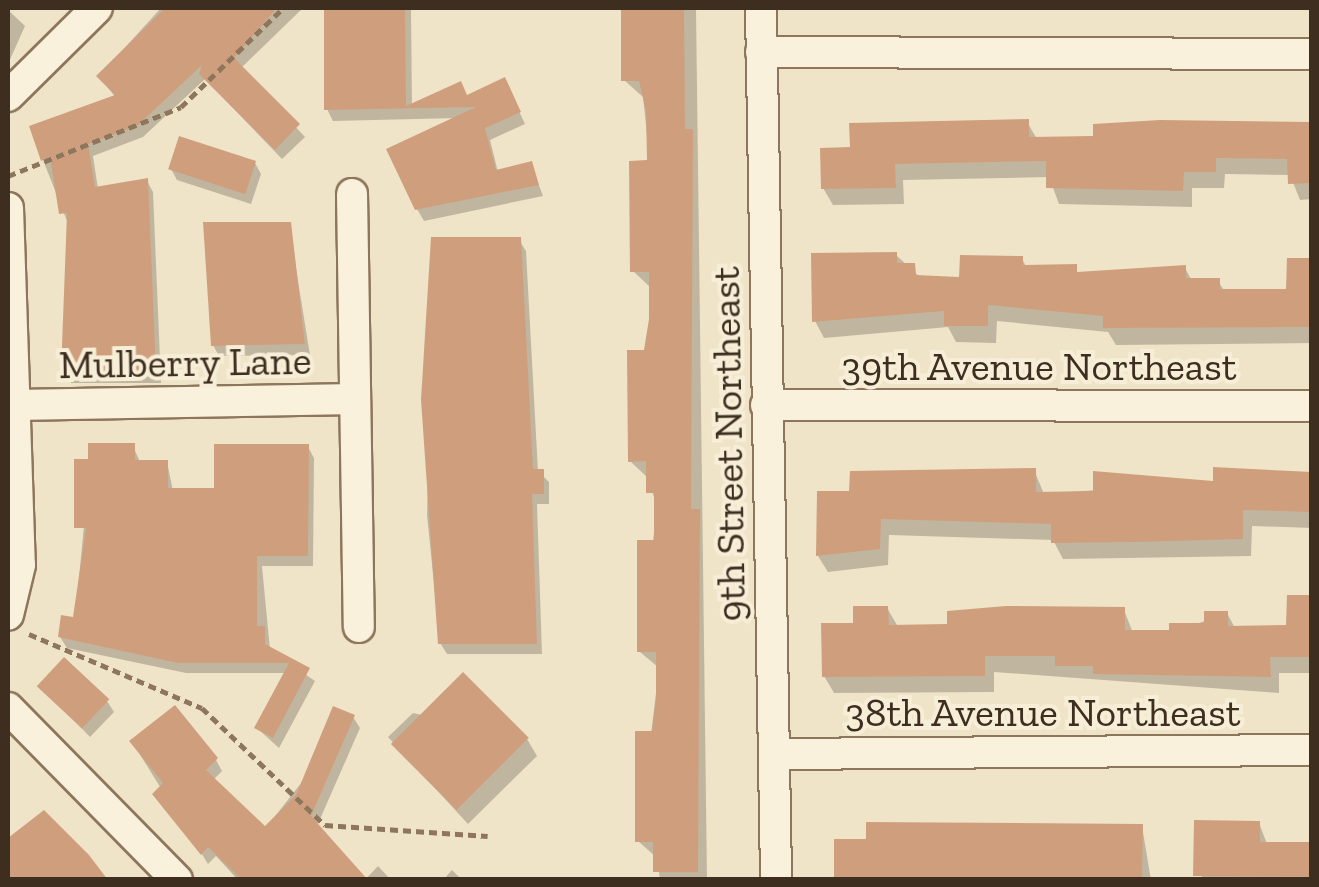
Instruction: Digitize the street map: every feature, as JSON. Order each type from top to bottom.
[{"type":"street","points":[[8,96],[97,8]]},
{"type":"street","name":"9th Street Northeast","points":[[760,8],[776,880]]},
{"type":"street","points":[[761,52],[1312,54]]},
{"type":"street","name":"Mulberry Lane","points":[[352,194],[359,627]]},
{"type":"street","points":[[8,208],[20,566],[16,624]]},
{"type":"street","name":"Mulberry Lane","points":[[16,404],[355,399]]},
{"type":"street","name":"39th Avenue Northeast","points":[[766,405],[1312,406]]},
{"type":"street","points":[[8,708],[177,880]]},
{"type":"street","name":"38th Avenue Northeast","points":[[774,754],[1312,750]]},
{"type":"path","points":[[8,176],[181,107],[284,8]]},
{"type":"path","points":[[16,624],[202,708],[326,825],[488,836]]},
{"type":"building","points":[[165,8],[277,8],[234,58],[300,124],[275,150],[199,74],[202,65],[137,126],[88,144],[95,187],[148,178],[156,372],[61,372],[67,213],[59,214],[50,157],[41,161],[29,126],[115,95],[96,76]]},
{"type":"building","points":[[405,8],[406,106],[461,81],[467,95],[505,77],[521,112],[485,128],[496,170],[532,161],[539,185],[415,210],[386,149],[476,107],[324,110],[324,10]]},
{"type":"building","points":[[621,8],[684,8],[685,129],[693,129],[691,509],[700,509],[698,872],[653,872],[653,842],[635,842],[635,731],[652,731],[656,699],[656,652],[637,652],[637,540],[654,540],[654,493],[646,493],[646,461],[628,462],[627,350],[644,350],[649,319],[649,272],[630,272],[629,161],[647,160],[646,111],[639,81],[621,81]]},
{"type":"building","points":[[1029,119],[1029,137],[1093,136],[1093,124],[1160,120],[1312,122],[1312,183],[1288,184],[1287,159],[1216,158],[1216,172],[1184,172],[1183,191],[1046,188],[1046,161],[895,164],[896,188],[821,189],[820,148],[850,147],[849,123]]},
{"type":"building","points":[[179,136],[256,161],[245,194],[168,169]]},
{"type":"building","points":[[203,222],[291,222],[305,344],[211,346]]},
{"type":"building","points":[[431,237],[521,237],[533,469],[544,469],[544,494],[532,494],[537,644],[438,644],[421,400]]},
{"type":"building","points":[[897,252],[897,263],[915,263],[916,275],[959,277],[960,255],[1023,256],[1023,265],[1077,264],[1077,272],[1186,265],[1186,278],[1220,278],[1220,289],[1286,289],[1287,258],[1312,258],[1312,327],[1103,328],[1103,316],[988,305],[988,326],[944,326],[944,311],[812,322],[811,253]]},
{"type":"building","points":[[88,443],[135,443],[135,460],[168,460],[168,488],[214,488],[214,444],[309,444],[308,556],[257,556],[257,626],[265,626],[265,644],[310,668],[273,738],[254,728],[289,663],[178,663],[58,637],[61,615],[73,617],[86,528],[74,528],[74,459],[88,459]]},
{"type":"building","points":[[1213,467],[1312,472],[1312,512],[1243,510],[1243,539],[1132,542],[1051,543],[1051,524],[881,519],[880,549],[816,556],[817,491],[849,491],[850,471],[1036,468],[1036,492],[1093,491],[1093,471],[1213,481]]},
{"type":"building","points":[[1287,595],[1312,595],[1312,657],[1270,657],[1271,677],[1093,674],[1093,666],[1055,666],[1055,656],[985,656],[985,676],[822,677],[821,623],[853,623],[853,606],[888,606],[889,625],[947,624],[947,611],[1006,606],[1125,607],[1125,630],[1169,630],[1169,623],[1204,623],[1204,611],[1228,611],[1228,626],[1286,625]]},
{"type":"building","points":[[64,657],[109,699],[82,729],[37,686]]},
{"type":"building","points":[[463,672],[529,738],[457,810],[391,744]]},
{"type":"building","points":[[175,705],[218,758],[206,770],[265,826],[296,795],[333,706],[355,715],[311,816],[368,880],[242,880],[208,847],[201,855],[152,794],[163,783],[129,741]]},
{"type":"building","points":[[44,810],[108,880],[8,880],[8,838]]},
{"type":"building","points":[[1194,820],[1260,821],[1260,842],[1312,842],[1312,877],[1193,876]]},
{"type":"building","points":[[866,822],[1143,824],[1142,880],[834,880],[834,839],[866,839]]}]
